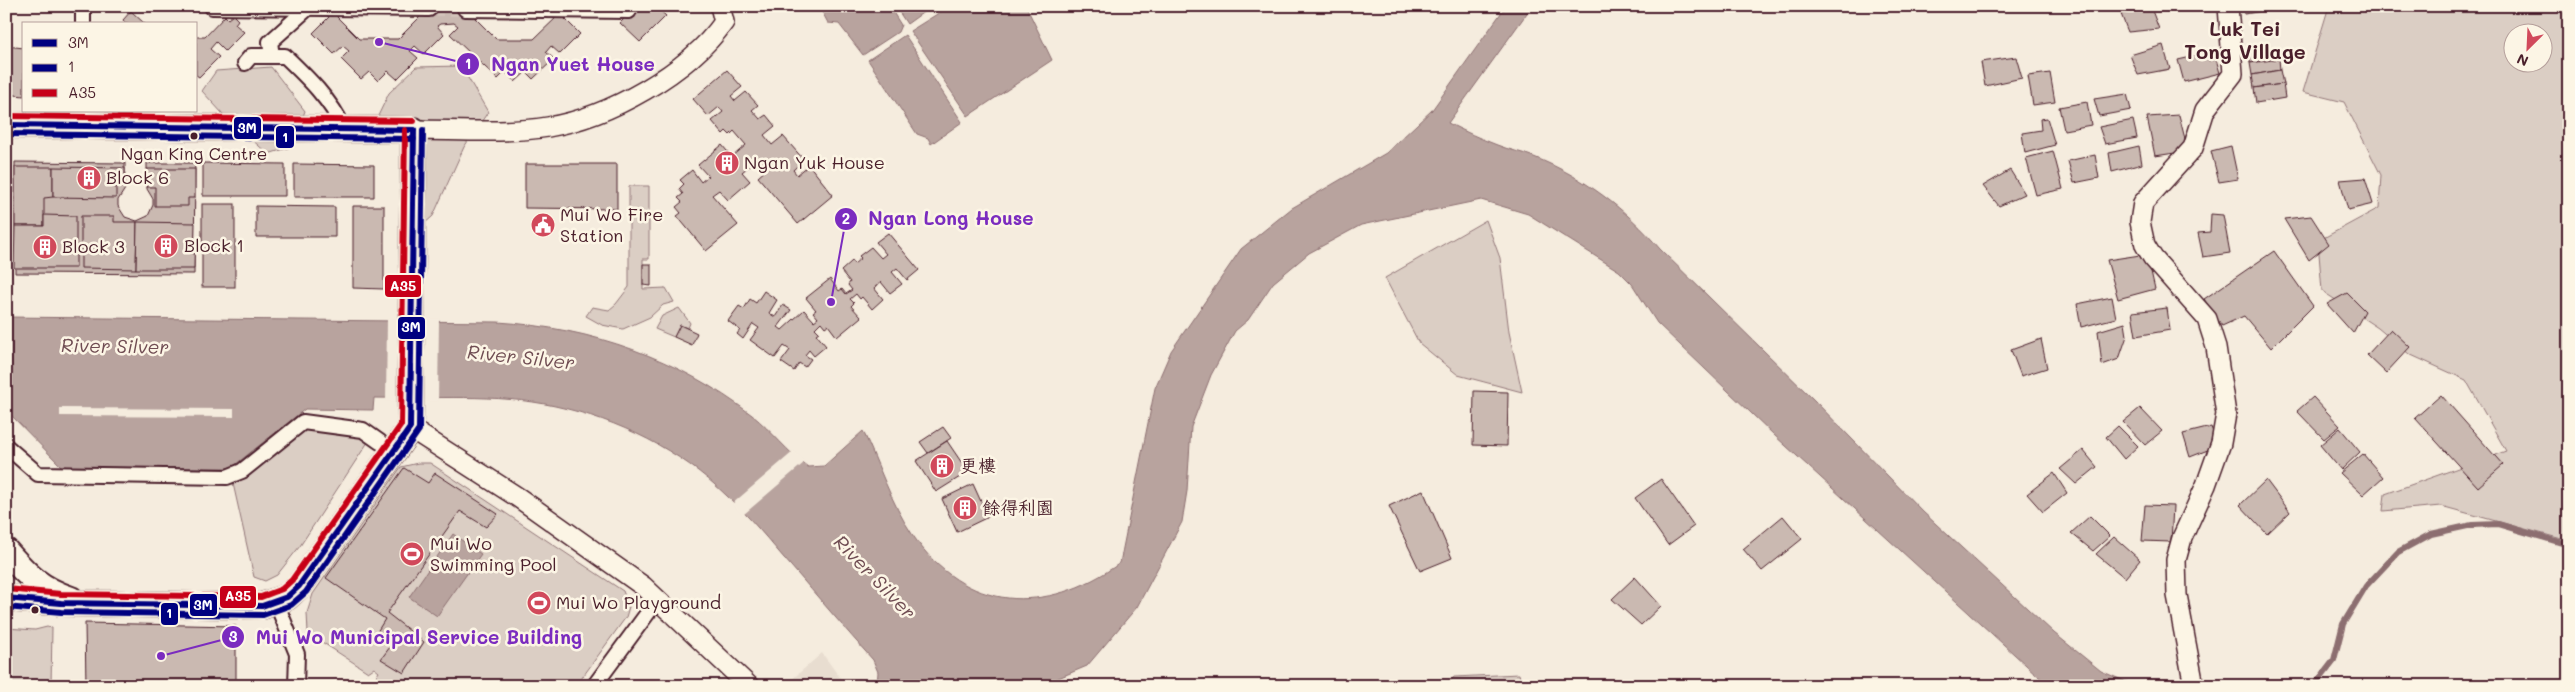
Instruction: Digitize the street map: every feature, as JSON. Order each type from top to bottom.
[{"type":"street","points":[[83,6],[83,22]]},
{"type":"street","points":[[6,125],[79,119],[344,129],[512,130],[548,127],[583,118],[615,106],[679,67],[705,46],[724,22],[720,6]]},
{"type":"street","points":[[2194,686],[2178,595],[2176,560],[2182,538],[2206,485],[2221,443],[2226,414],[2216,346],[2207,319],[2153,258],[2145,246],[2140,222],[2143,203],[2193,148],[2205,110],[2233,74],[2228,6]]},
{"type":"street","points":[[212,7],[429,8]]},
{"type":"street","points":[[272,56],[270,42],[309,8]]},
{"type":"street","points":[[465,9],[629,11]]},
{"type":"street","points":[[244,63],[251,56],[286,56],[308,78],[338,116],[344,129]]},
{"type":"street","points":[[6,598],[37,602],[262,606],[287,597],[299,586],[410,420],[414,130]]},
{"type":"street","points":[[410,420],[658,599],[749,686]]},
{"type":"street","points":[[6,446],[38,474],[227,477],[242,471],[303,422],[362,430],[380,442]]},
{"type":"street","points":[[7,552],[27,576],[52,593],[79,602]]},
{"type":"street","points":[[6,590],[13,572],[7,552]]},
{"type":"street","points":[[594,686],[658,599]]},
{"type":"street","points":[[276,602],[297,654],[296,686]]},
{"type":"shaded area","points":[[2329,6],[2569,6],[2569,541],[2441,506],[2383,511],[2385,494],[2506,451],[2466,380],[2409,354],[2378,328],[2322,291],[2318,241],[2379,208],[2381,175],[2344,102],[2303,92]]},
{"type":"shaded area","points":[[461,66],[488,112],[464,147],[433,216],[423,225],[404,145],[377,118],[389,93],[416,67]]},
{"type":"shaded area","points":[[271,67],[305,111],[291,147],[268,154],[223,114],[202,91],[216,71]]},
{"type":"shaded area","points":[[629,186],[649,186],[649,259],[643,259],[643,289],[666,288],[674,302],[663,305],[650,317],[623,329],[602,325],[586,316],[592,307],[609,310],[629,287]]},
{"type":"shaded area","points":[[1486,220],[1500,258],[1509,332],[1522,392],[1458,375],[1419,343],[1385,278]]},
{"type":"shaded area","points":[[679,308],[690,323],[688,328],[680,325],[674,337],[655,329],[662,316]]},
{"type":"shaded area","points":[[302,426],[360,433],[368,442],[300,546],[277,575],[265,581],[254,577],[232,479]]},
{"type":"shaded area","points":[[418,463],[430,463],[623,591],[629,607],[626,617],[576,686],[370,686],[379,672],[374,668],[368,672],[308,633],[307,613],[313,594],[401,467]]},
{"type":"shaded area","points":[[47,627],[52,628],[51,686],[6,686],[6,628],[35,630]]},
{"type":"shaded area","points":[[822,653],[846,686],[792,686],[789,682]]},
{"type":"shaded area","points":[[1519,674],[1522,686],[1446,686],[1454,677]]},
{"type":"water","points":[[819,6],[889,6],[901,25],[898,32],[863,55],[839,24],[828,23]]},
{"type":"water","points":[[895,6],[932,6],[907,24]]},
{"type":"water","points":[[950,6],[1026,6],[1052,60],[968,116],[910,31]]},
{"type":"water","name":"River Silver","points":[[1506,6],[1532,6],[1448,123],[1491,143],[1529,155],[1570,174],[1587,184],[1618,208],[1647,234],[1815,401],[1923,512],[2054,633],[2101,671],[2136,686],[2049,686],[1774,435],[1657,323],[1632,284],[1619,271],[1528,214],[1481,200],[1361,225],[1309,253],[1273,283],[1248,320],[1235,331],[1211,375],[1191,427],[1187,491],[1182,522],[1137,607],[1087,666],[1056,679],[1048,686],[877,686],[878,672],[873,660],[744,512],[709,479],[669,451],[647,439],[625,428],[579,412],[533,402],[487,398],[374,398],[373,410],[305,409],[231,468],[62,467],[6,410],[6,317],[498,322],[533,325],[600,339],[632,349],[694,377],[752,415],[808,467],[824,466],[863,431],[891,496],[912,534],[933,560],[956,579],[982,592],[1008,598],[1036,598],[1064,592],[1092,580],[1120,563],[1155,388],[1171,351],[1241,249],[1292,208],[1386,153],[1432,110]]},
{"type":"water","points":[[905,35],[962,122],[931,144],[928,138],[917,134],[868,60]]},
{"type":"water","points":[[453,534],[481,554],[437,616],[409,597]]},
{"type":"pier","points":[[387,319],[439,319],[438,401],[386,401]]},
{"type":"pier","points":[[60,408],[234,409],[234,417],[60,416]]},
{"type":"pier","points":[[794,451],[805,462],[743,515],[732,504]]},
{"type":"building","points":[[438,6],[465,8],[496,39],[534,39],[560,14],[580,34],[560,54],[551,46],[546,52],[554,59],[533,79],[526,72],[515,82],[505,72],[498,79],[450,34],[458,26],[454,23],[437,26],[444,34],[424,54],[415,46],[410,51],[418,58],[397,79],[388,71],[378,81],[369,72],[361,79],[341,59],[349,51],[343,46],[334,54],[313,33],[333,13],[359,39],[398,39],[429,8]]},
{"type":"building","points":[[633,6],[655,6],[666,16],[640,42],[620,23],[626,17],[633,17]]},
{"type":"building","points":[[2242,6],[2268,6],[2269,10],[2244,14]]},
{"type":"building","points":[[2151,8],[2159,29],[2128,32],[2121,14]]},
{"type":"building","points":[[131,11],[143,22],[124,22],[123,20]]},
{"type":"building","points":[[233,15],[238,20],[235,24],[244,32],[225,51],[216,42],[210,49],[219,57],[199,77],[198,37],[205,37],[225,16],[228,19]]},
{"type":"building","points":[[2163,45],[2170,69],[2138,75],[2130,55]]},
{"type":"building","points":[[6,46],[22,48],[22,96],[6,94]]},
{"type":"building","points":[[2277,49],[2279,59],[2250,63],[2249,54]]},
{"type":"building","points":[[2209,53],[2209,61],[2216,59],[2220,73],[2184,82],[2178,60]]},
{"type":"building","points":[[2016,57],[2022,78],[1985,86],[1981,62]]},
{"type":"building","points":[[2279,59],[2280,70],[2252,75],[2250,63]]},
{"type":"building","name":"Ngan Yuk House","points":[[727,70],[742,87],[731,96],[735,101],[746,92],[758,105],[752,110],[760,119],[766,115],[775,126],[764,135],[772,145],[783,136],[804,160],[793,170],[797,175],[809,165],[833,195],[798,224],[758,177],[767,169],[758,159],[742,172],[750,181],[728,200],[719,190],[712,195],[738,225],[706,251],[677,216],[681,213],[676,207],[682,202],[678,198],[683,194],[679,189],[684,184],[680,180],[692,170],[701,182],[708,176],[698,165],[722,145],[732,157],[746,145],[734,131],[730,135],[726,131],[723,134],[712,121],[723,112],[719,107],[708,116],[693,99]]},
{"type":"building","points":[[2280,70],[2283,84],[2254,88],[2252,75]]},
{"type":"building","points":[[2050,73],[2055,102],[2033,105],[2028,76]]},
{"type":"building","points":[[2283,84],[2285,98],[2256,103],[2254,88]]},
{"type":"building","points":[[2127,94],[2131,110],[2099,116],[2094,99]]},
{"type":"building","points":[[2087,102],[2091,125],[2064,130],[2059,107]]},
{"type":"building","points":[[2179,115],[2188,151],[2155,156],[2147,117]]},
{"type":"building","points":[[2047,118],[2055,145],[2025,153],[2022,133],[2041,130],[2040,119]]},
{"type":"building","points":[[2133,120],[2137,138],[2105,144],[2099,127]]},
{"type":"building","points":[[2139,146],[2142,164],[2112,172],[2109,153]]},
{"type":"building","points":[[2231,146],[2238,179],[2219,182],[2211,151]]},
{"type":"building","points":[[2053,151],[2063,189],[2036,195],[2026,158]]},
{"type":"building","points":[[2095,155],[2099,178],[2074,183],[2068,161]]},
{"type":"building","points":[[15,162],[125,163],[125,189],[118,200],[118,206],[125,217],[137,221],[148,216],[153,205],[153,199],[147,189],[147,163],[195,163],[194,274],[15,273]]},
{"type":"building","points":[[203,163],[285,164],[285,196],[203,196]]},
{"type":"building","points":[[294,164],[374,165],[374,197],[294,197]]},
{"type":"building","points":[[525,164],[617,164],[617,209],[525,208]]},
{"type":"building","points":[[15,167],[53,167],[53,197],[44,198],[44,226],[15,226]]},
{"type":"building","name":"Block 6","points":[[53,167],[125,168],[125,187],[116,187],[116,198],[53,197]]},
{"type":"building","points":[[147,169],[195,169],[195,198],[188,198],[188,206],[155,206],[155,187],[147,187]]},
{"type":"building","points":[[2010,170],[2025,194],[1999,206],[1983,186]]},
{"type":"building","points":[[2365,178],[2373,204],[2348,210],[2340,180]]},
{"type":"building","points":[[202,204],[235,204],[235,287],[202,287]]},
{"type":"building","points":[[256,206],[335,207],[335,237],[256,237]]},
{"type":"building","points":[[353,206],[384,206],[384,289],[353,288]]},
{"type":"building","points":[[2211,214],[2223,215],[2230,253],[2203,257],[2198,233],[2210,232]]},
{"type":"building","name":"Block 3","points":[[44,215],[76,216],[76,268],[14,268],[15,226],[44,226]]},
{"type":"building","points":[[81,216],[114,216],[114,222],[137,222],[136,269],[81,268]]},
{"type":"building","points":[[2311,216],[2329,244],[2309,260],[2284,219]]},
{"type":"building","name":"Block 1","points":[[137,222],[195,223],[194,269],[136,269]]},
{"type":"building","points":[[888,233],[919,270],[907,280],[897,268],[892,272],[902,284],[890,293],[881,282],[874,288],[883,299],[872,309],[862,297],[860,299],[856,294],[850,299],[854,303],[851,306],[861,317],[837,337],[828,325],[825,327],[821,322],[815,328],[819,332],[816,334],[826,346],[814,356],[809,350],[805,355],[811,359],[805,367],[799,363],[794,371],[781,362],[790,350],[784,346],[775,358],[750,340],[759,328],[753,324],[743,339],[737,334],[740,330],[728,321],[739,306],[744,309],[750,299],[756,303],[764,291],[777,300],[769,313],[775,317],[783,305],[791,310],[778,327],[782,330],[804,310],[814,321],[818,318],[813,312],[816,310],[806,298],[830,279],[839,291],[842,289],[846,294],[852,290],[848,285],[850,282],[841,271],[852,261],[854,264],[861,258],[859,256],[871,247],[881,258],[886,254],[876,242]]},
{"type":"building","points":[[2274,251],[2313,306],[2271,348],[2244,316],[2222,326],[2204,299]]},
{"type":"building","points":[[2147,254],[2155,289],[2118,299],[2107,260]]},
{"type":"building","points":[[643,264],[651,264],[651,286],[643,285]]},
{"type":"building","points":[[2347,293],[2365,311],[2353,333],[2327,304]]},
{"type":"building","points":[[2112,297],[2116,318],[2081,327],[2077,304]]},
{"type":"building","points":[[2167,308],[2170,330],[2136,336],[2132,312]]},
{"type":"building","points":[[2125,323],[2127,336],[2119,359],[2102,365],[2098,331]]},
{"type":"building","points":[[680,325],[697,333],[692,345],[674,337]]},
{"type":"building","points":[[2391,329],[2410,347],[2386,373],[2367,355]]},
{"type":"building","points":[[2041,339],[2047,368],[2021,376],[2011,350]]},
{"type":"building","points":[[1474,391],[1508,392],[1507,446],[1473,445]]},
{"type":"building","points":[[2441,395],[2503,465],[2478,487],[2415,418]]},
{"type":"building","points":[[2313,397],[2340,426],[2324,439],[2297,411]]},
{"type":"building","points":[[2140,408],[2162,431],[2145,445],[2123,422]]},
{"type":"building","points":[[2118,426],[2138,446],[2124,459],[2106,437]]},
{"type":"building","points":[[943,427],[951,438],[928,453],[920,442]]},
{"type":"building","points":[[2211,427],[2218,446],[2190,457],[2183,434]]},
{"type":"building","points":[[2340,428],[2360,452],[2341,470],[2320,445]]},
{"type":"building","name":"更樓","points":[[947,441],[968,472],[936,492],[916,461]]},
{"type":"building","points":[[2083,450],[2097,467],[2076,484],[2060,469]]},
{"type":"building","points":[[2363,454],[2383,477],[2363,495],[2340,473]]},
{"type":"building","points":[[404,468],[428,483],[435,473],[498,514],[486,527],[460,511],[387,613],[424,642],[404,673],[381,659],[393,643],[377,632],[385,619],[326,578]]},
{"type":"building","points":[[2054,473],[2067,493],[2043,512],[2027,494]]},
{"type":"building","points":[[1661,479],[1694,526],[1668,545],[1635,498]]},
{"type":"building","points":[[2266,480],[2290,512],[2267,534],[2240,505]]},
{"type":"building","name":"餘得利園","points":[[973,484],[988,517],[957,532],[942,499]]},
{"type":"building","points":[[1423,490],[1452,558],[1420,571],[1389,506]]},
{"type":"building","points":[[2145,505],[2173,506],[2171,542],[2142,541]]},
{"type":"building","points":[[1783,516],[1802,539],[1762,571],[1743,549]]},
{"type":"building","points":[[2090,516],[2110,536],[2093,551],[2071,533]]},
{"type":"building","points":[[2114,537],[2140,560],[2125,578],[2096,554]]},
{"type":"building","points":[[1635,577],[1661,606],[1641,625],[1612,599]]},
{"type":"building","points":[[85,623],[236,626],[236,686],[86,686]]},
{"type":"waterway","points":[[2314,686],[2334,660],[2343,624],[2366,586],[2398,552],[2431,534],[2472,525],[2498,524],[2569,545]]},
{"type":"tunnel","points":[[429,9],[465,9]]},
{"type":"transit line","name":"A35","points":[[6,116],[414,121]]},
{"type":"transit line","name":"3M","points":[[6,125],[414,130]]},
{"type":"transit line","name":"A35","points":[[7,589],[61,594],[261,597],[282,589],[292,580],[401,425],[405,130]]},
{"type":"transit line","name":"3M","points":[[6,598],[61,603],[262,606],[287,597],[299,586],[410,428],[414,130]]},
{"type":"transit line","name":"1","points":[[6,607],[61,612],[263,615],[291,605],[306,592],[419,430],[423,130]]},
{"type":"transit line","name":"1","points":[[6,134],[414,139]]},
{"type":"place","name":"Ngan Yuet House","points":[[379,42]]},
{"type":"place","name":"Ngan King Centre","points":[[194,136]]},
{"type":"place","name":"Ngan Yuk House","points":[[727,163]]},
{"type":"place","name":"Block 6","points":[[89,178]]},
{"type":"place","name":"Mui Wo Fire Station","points":[[543,225]]},
{"type":"place","name":"Block 1","points":[[166,246]]},
{"type":"place","name":"Block 3","points":[[45,247]]},
{"type":"place","name":"Ngan Long House","points":[[831,302]]},
{"type":"place","name":"更樓","points":[[942,466]]},
{"type":"place","name":"餘得利園","points":[[965,508]]},
{"type":"place","name":"Mui Wo Swimming Pool","points":[[412,554]]},
{"type":"place","name":"Mui Wo Playground","points":[[539,603]]},
{"type":"place","name":"Mui Wo Municipal Service Building","points":[[161,656]]},
{"type":"district","name":"Luk Tei Tong Village","points":[[2245,40]]}]
